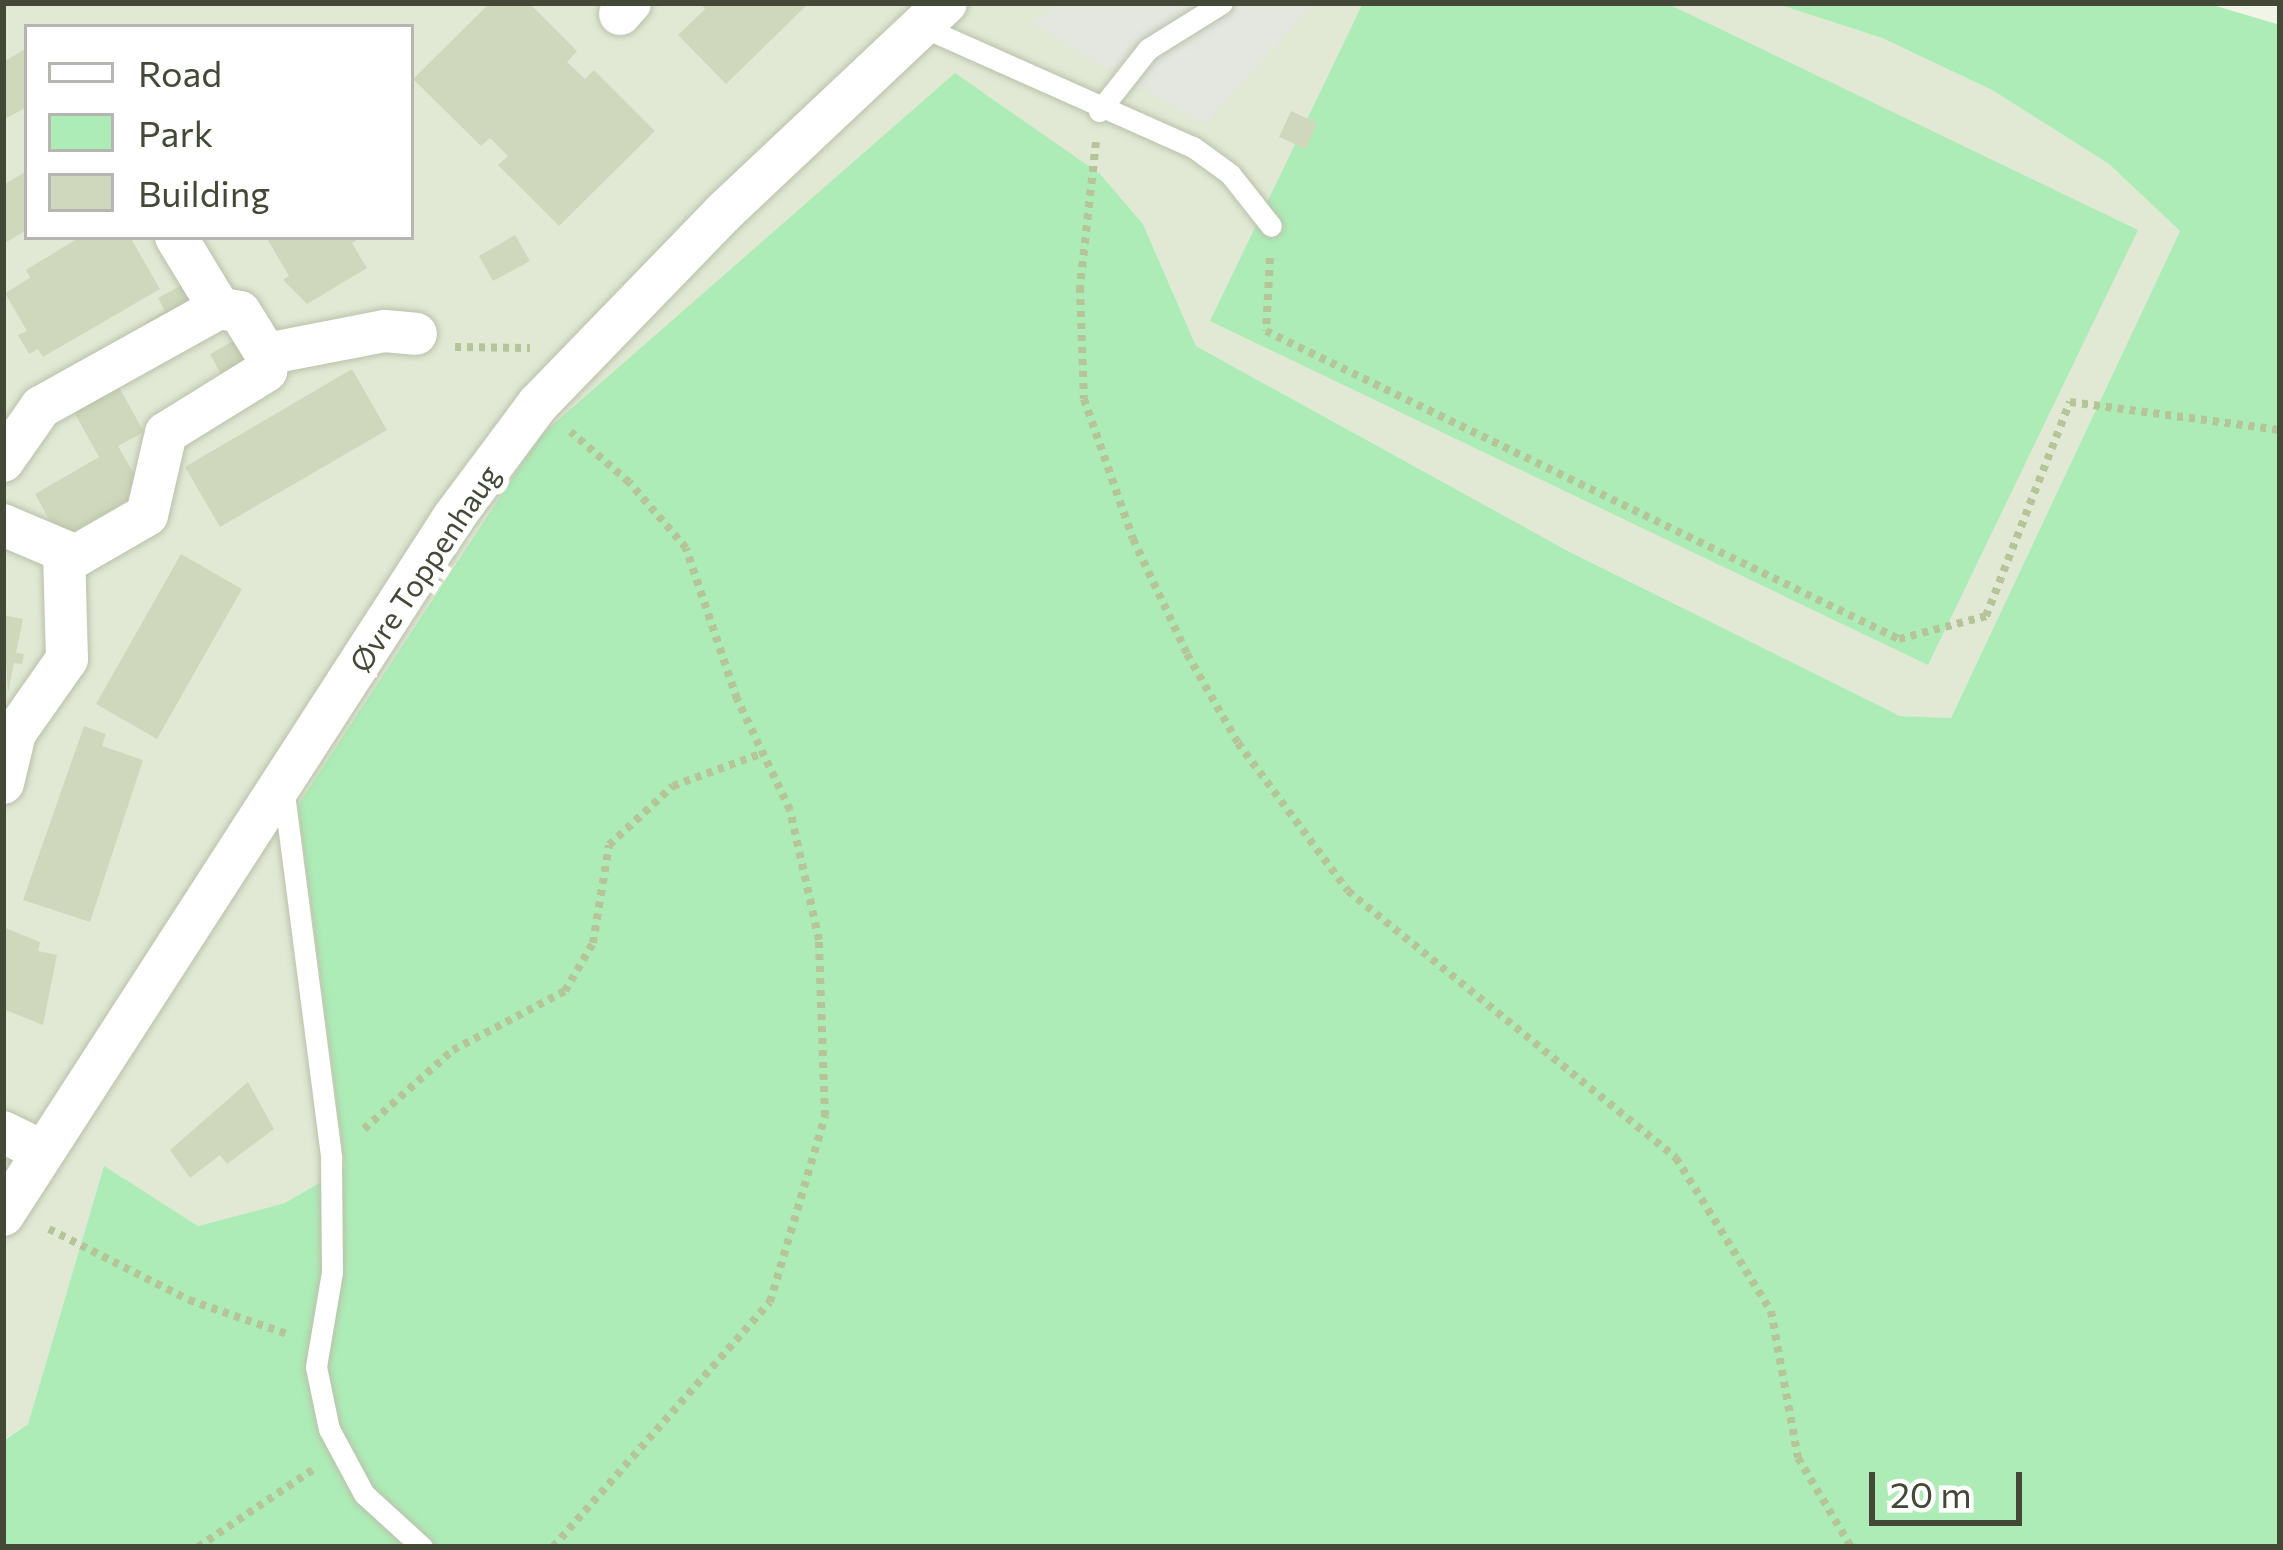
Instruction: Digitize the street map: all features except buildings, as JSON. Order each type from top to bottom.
[{"type":"street","name":"Øvre Toppenhaug","points":[[6,1211],[453,518],[538,404],[934,15]]},
{"type":"street","points":[[178,240],[219,308]]},
{"type":"street","points":[[3,461],[41,407],[219,308],[240,312],[266,355],[266,371],[166,433],[147,515],[76,556],[3,525]]},
{"type":"street","points":[[266,355],[384,331],[416,334]]},
{"type":"street","points":[[3,783],[9,732],[67,659],[64,553]]},
{"type":"street","points":[[3,1132],[42,1151]]},
{"type":"lane","points":[[1099,111],[1148,49],[1222,3]]},
{"type":"lane","points":[[934,15],[1099,111],[1193,147],[1230,175],[1271,226]]},
{"type":"lane","points":[[282,779],[331,1158],[332,1271],[316,1366],[328,1430],[364,1494],[422,1547]]},
{"type":"path","points":[[1099,111],[1080,287],[1084,400],[1132,539],[1187,654],[1238,742],[1348,891],[1676,1158],[1771,1311],[1798,1458],[1851,1547]]},
{"type":"path","points":[[1271,226],[1265,331],[1899,639],[1986,616],[2070,402],[2280,430]]},
{"type":"path","points":[[416,334],[432,347],[592,350]]},
{"type":"path","points":[[538,404],[629,482],[686,548],[760,754],[790,811],[818,940],[825,1116],[770,1302],[553,1547]]},
{"type":"path","points":[[331,1158],[453,1050],[566,991],[593,943],[609,845],[673,786],[760,754]]},
{"type":"path","points":[[6,1211],[189,1300],[287,1334],[316,1366]]},
{"type":"path","points":[[198,1547],[311,1470],[328,1430]]},
{"type":"shaded area","points":[[3,3],[1774,3],[1882,38],[1992,90],[2109,164],[2180,231],[1951,718],[1900,716],[1568,551],[1196,346],[1143,224],[1100,175],[955,74],[329,1048],[346,1168],[286,1203],[198,1226],[104,1167],[28,1424],[3,1440]]},
{"type":"shaded area","points":[[1065,3],[1313,3],[1205,124],[1029,22]]},
{"type":"green space","points":[[1363,3],[1666,3],[2138,230],[1928,665],[1210,321]]},
{"type":"green space","points":[[1774,3],[2206,3],[2280,25],[2280,1547],[3,1547],[3,1441],[28,1424],[104,1166],[198,1226],[285,1203],[345,1168],[298,805],[540,436],[955,73],[1100,174],[1143,224],[1196,346],[1568,551],[1900,716],[1951,718],[2180,231],[2109,164],[1992,90],[1882,38]]}]
